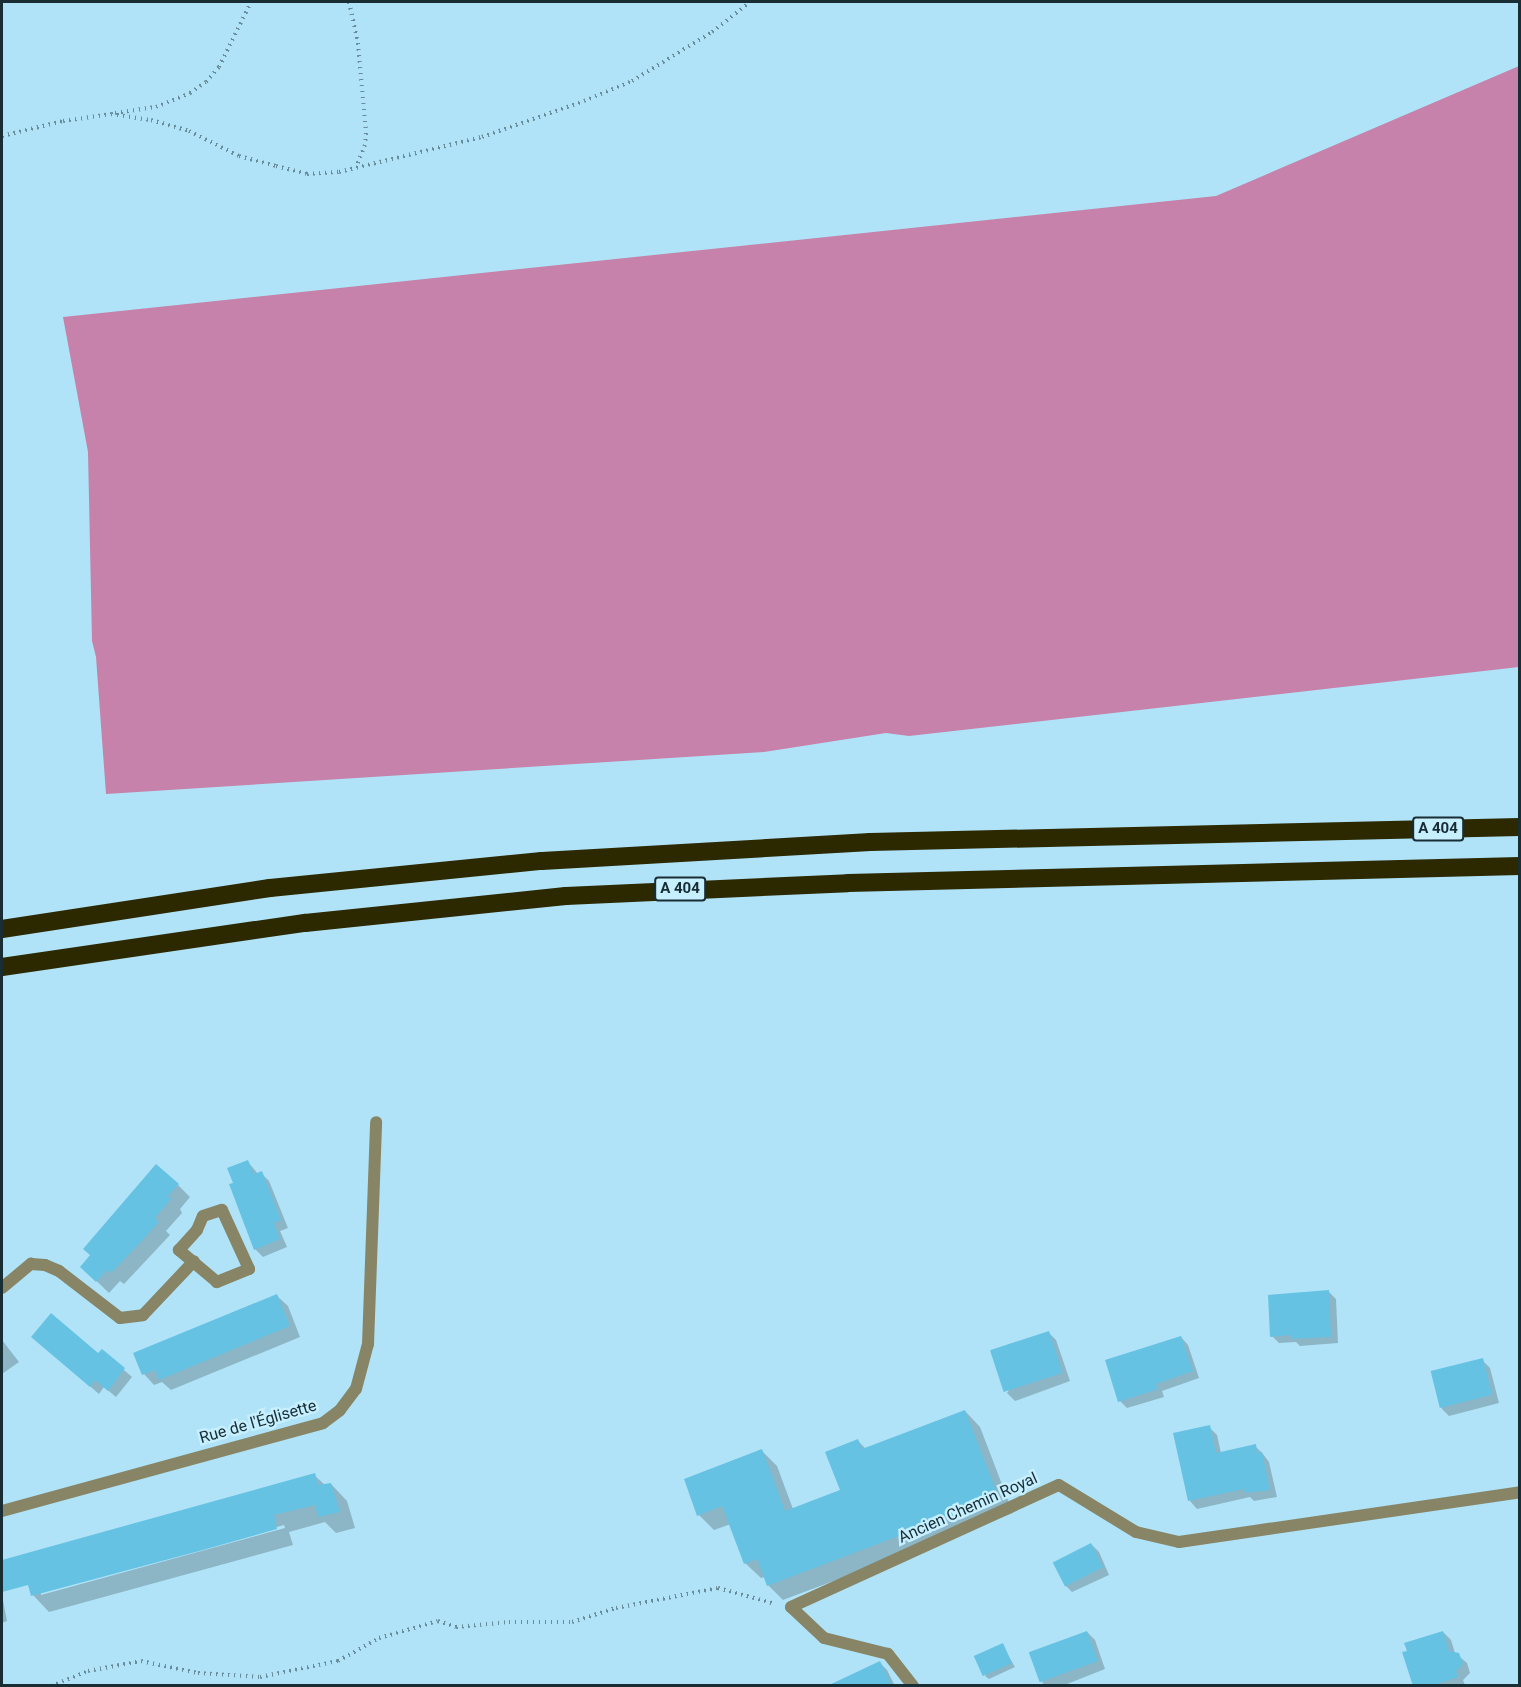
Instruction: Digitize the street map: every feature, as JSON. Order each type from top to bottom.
[{"type":"highway","points":[[1357,830],[1520,817]]},
{"type":"highway","name":"A 404","points":[[2,929],[270,888],[542,861],[870,842],[1520,827]]},
{"type":"highway","name":"A 404","points":[[2,967],[305,923],[566,896],[859,882],[1520,866]]},
{"type":"highway","points":[[1362,870],[1520,879]]},
{"type":"street","name":"Rue de l'Églisette","points":[[2,1511],[323,1423],[340,1410],[356,1389],[368,1344],[376,1122]]},
{"type":"street","points":[[222,1210],[249,1269],[218,1282],[194,1262],[179,1250],[197,1230],[203,1216],[222,1210]]},
{"type":"street","points":[[2,1288],[31,1264],[45,1265],[59,1271],[120,1318],[142,1315],[194,1262]]},
{"type":"street","name":"Ancien Chemin Royal","points":[[790,1607],[1059,1485],[1137,1532],[1179,1542],[1520,1492]]},
{"type":"street","points":[[790,1607],[824,1638],[888,1654],[913,1686]]},
{"type":"path","points":[[2,136],[63,121],[156,106],[190,93],[206,82],[219,67],[251,2]]},
{"type":"path","points":[[349,2],[358,43],[366,133],[363,151],[356,167]]},
{"type":"path","points":[[111,114],[151,120],[189,131],[239,156],[307,174],[339,172],[482,137],[584,101],[632,81],[712,32],[750,2]]},
{"type":"path","points":[[51,1686],[88,1671],[141,1661],[198,1672],[260,1677],[338,1661],[379,1638],[438,1621],[456,1627],[509,1622],[572,1622],[616,1608],[718,1588],[790,1607]]},
{"type":"shaded area","points":[[1519,66],[1519,667],[909,736],[886,733],[764,752],[106,794],[96,657],[92,641],[88,452],[63,317],[1216,196]]},
{"type":"building","points":[[248,1160],[254,1174],[262,1171],[281,1220],[274,1223],[280,1239],[254,1250],[229,1184],[233,1183],[227,1168]]},
{"type":"building","points":[[156,1164],[179,1184],[168,1196],[171,1199],[155,1218],[159,1222],[111,1273],[107,1270],[96,1282],[80,1267],[90,1255],[83,1249]]},
{"type":"building","points":[[1329,1290],[1331,1337],[1291,1339],[1291,1335],[1270,1337],[1268,1295]]},
{"type":"building","points":[[277,1294],[290,1326],[159,1380],[155,1370],[142,1375],[133,1353]]},
{"type":"building","points":[[51,1313],[98,1353],[102,1349],[125,1368],[108,1391],[95,1380],[90,1387],[31,1337]]},
{"type":"building","points":[[1049,1331],[1063,1373],[1004,1392],[990,1350]]},
{"type":"building","points":[[1181,1336],[1193,1371],[1156,1384],[1158,1389],[1118,1402],[1105,1360]]},
{"type":"building","points":[[1483,1358],[1492,1395],[1440,1408],[1431,1371]]},
{"type":"building","points":[[965,1410],[999,1498],[767,1586],[757,1559],[744,1564],[722,1506],[697,1516],[684,1479],[762,1449],[785,1511],[840,1490],[825,1452],[858,1439],[862,1449]]},
{"type":"building","points":[[1210,1425],[1216,1453],[1256,1444],[1257,1453],[1262,1452],[1270,1490],[1245,1493],[1244,1489],[1188,1501],[1173,1433]]},
{"type":"building","points":[[315,1473],[318,1485],[331,1483],[340,1512],[318,1517],[315,1505],[274,1515],[277,1529],[203,1550],[31,1596],[28,1585],[2,1592],[2,1560]]},
{"type":"building","points":[[1091,1543],[1103,1567],[1065,1587],[1053,1563]]},
{"type":"building","points":[[1087,1631],[1098,1661],[1040,1682],[1029,1652]]},
{"type":"building","points":[[1443,1631],[1449,1651],[1459,1653],[1463,1664],[1456,1671],[1458,1677],[1431,1686],[1413,1686],[1402,1652],[1407,1651],[1404,1643]]},
{"type":"building","points":[[1003,1643],[1012,1663],[983,1676],[974,1656]]},
{"type":"building","points":[[880,1661],[892,1686],[827,1686]]}]
